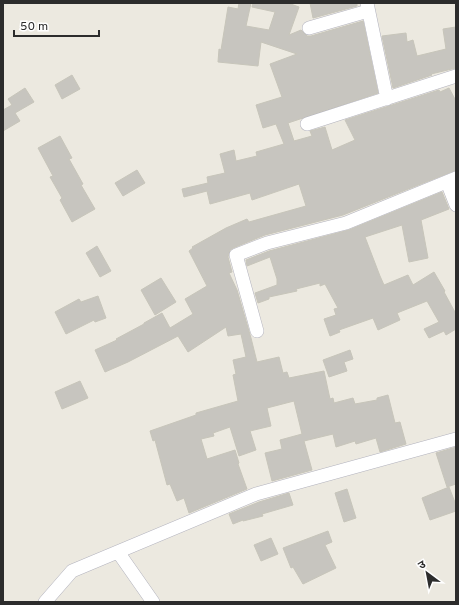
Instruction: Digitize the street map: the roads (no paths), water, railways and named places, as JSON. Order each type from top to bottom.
[{"type":"street","points":[[309,28],[367,7],[387,99]]},
{"type":"street","points":[[307,124],[456,76]]},
{"type":"street","points":[[257,331],[236,255],[267,243],[346,223],[452,180],[456,205]]},
{"type":"street","points":[[45,602],[72,571],[256,494],[455,443]]},
{"type":"street","points":[[118,552],[153,602]]}]
